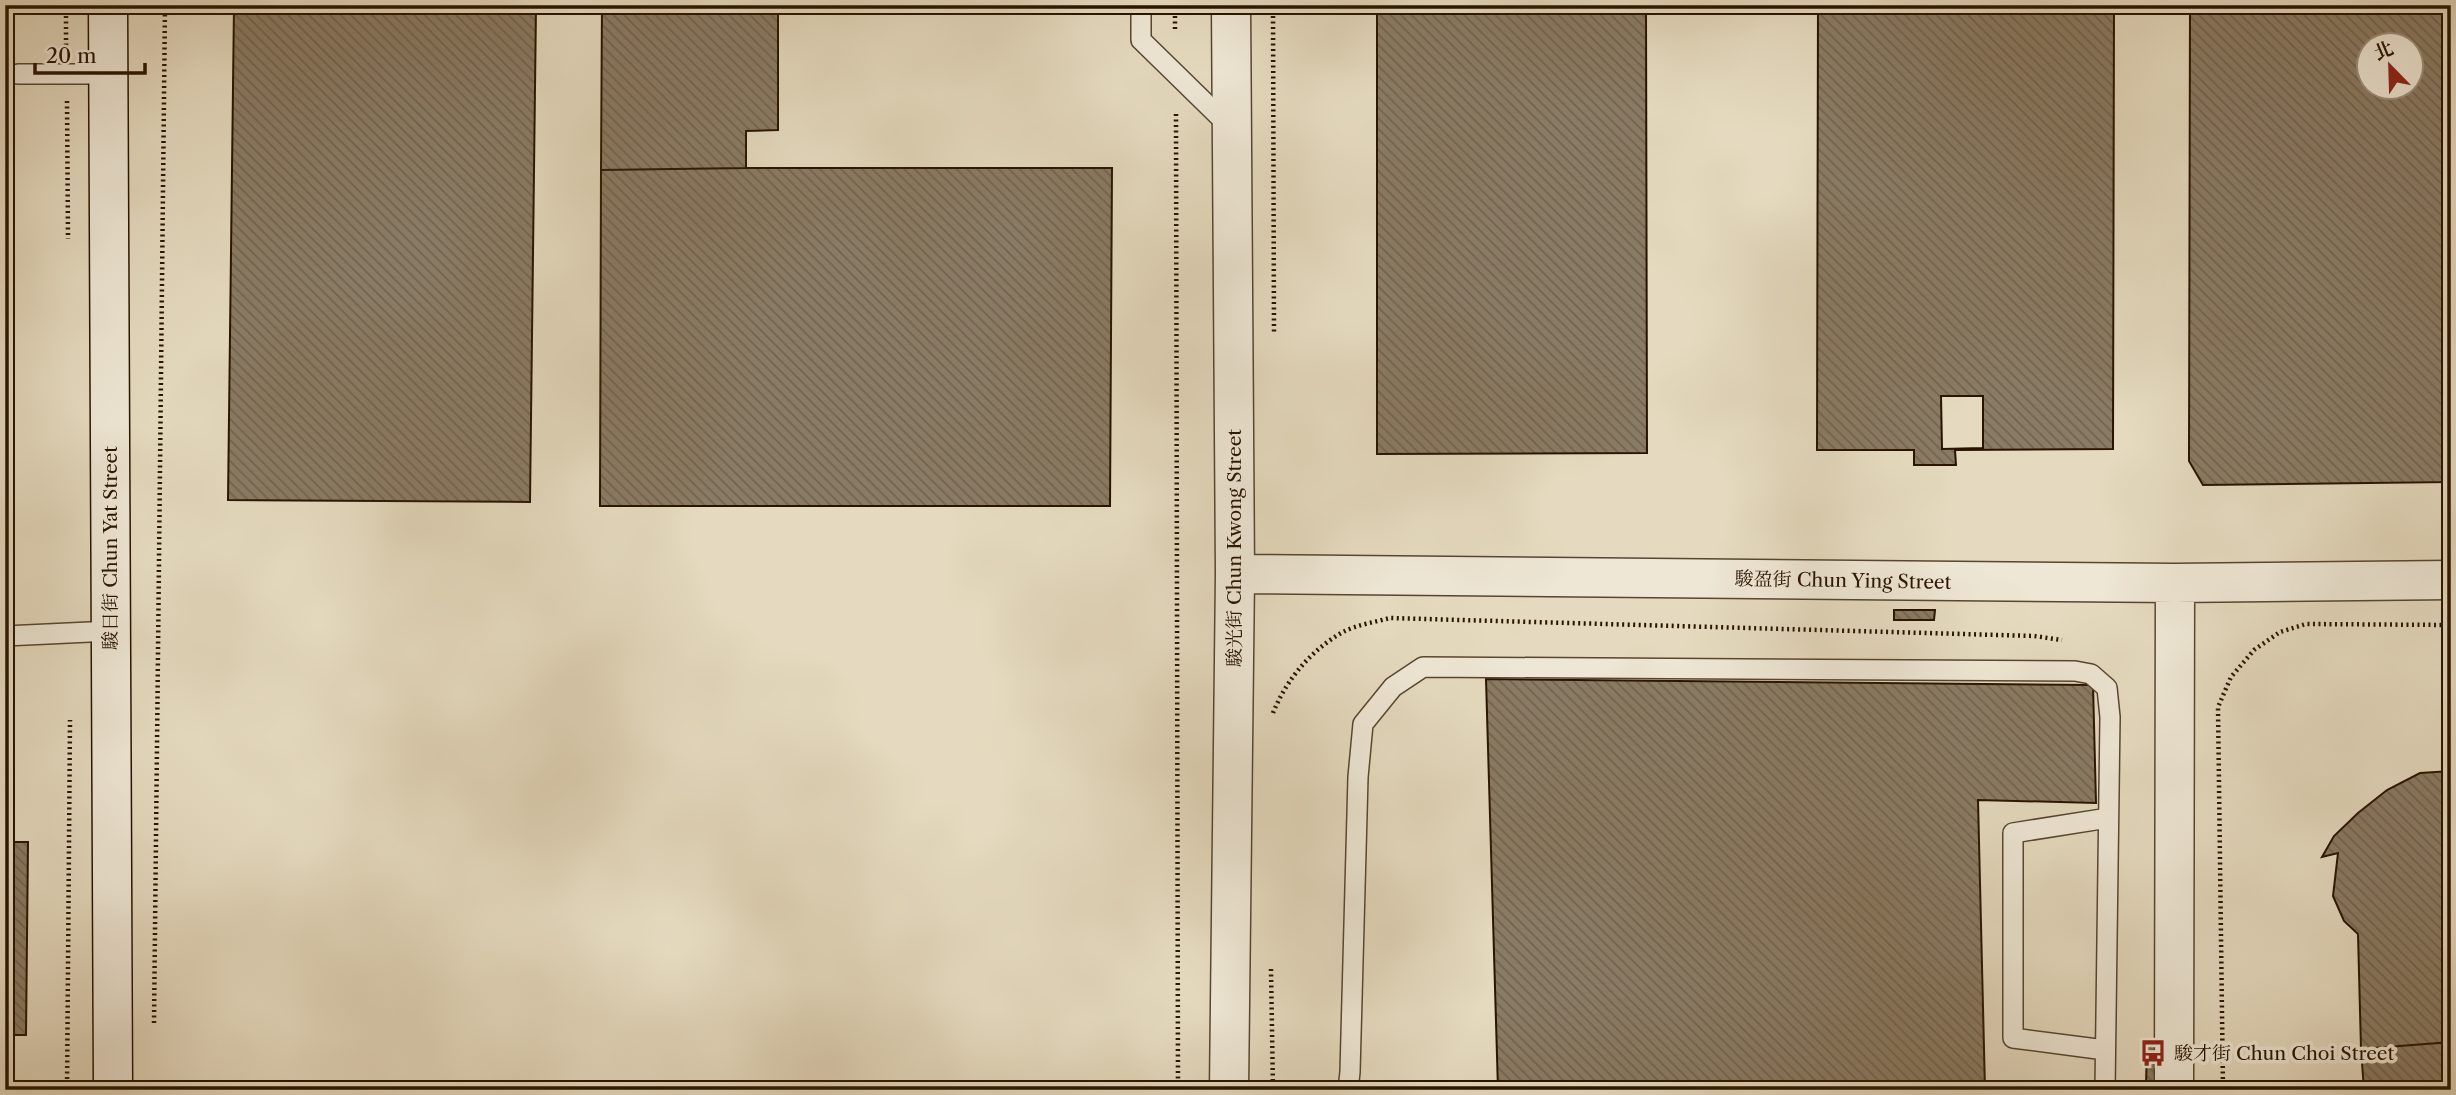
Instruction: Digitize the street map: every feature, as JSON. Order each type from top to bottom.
[{"type":"street","name":"駿日街 Chun Yat Street","points":[[108,5],[113,1090]]},
{"type":"street","name":"駿光街 Chun Kwong Street","points":[[1229,1090],[1235,574],[1231,5]]},
{"type":"street","name":"駿盈街 Chun Ying Street","points":[[1235,574],[2175,583],[2451,580]]},
{"type":"street","points":[[2174,1090],[2175,583]]},
{"type":"lane","points":[[1140,5],[1141,40],[1232,128]]},
{"type":"lane","points":[[18,74],[108,74]]},
{"type":"lane","points":[[5,636],[111,631]]},
{"type":"lane","points":[[1348,1090],[1358,777],[1363,724],[1393,687],[1423,667],[2075,671],[2091,674],[2107,688],[2110,717],[2105,1090]]},
{"type":"lane","points":[[2105,1050],[2013,1038],[2013,832],[2108,818]]},
{"type":"path","points":[[66,5],[68,242]]},
{"type":"path","points":[[154,1035],[165,5]]},
{"type":"path","points":[[1175,5],[1178,1090]]},
{"type":"path","points":[[1273,5],[1275,338]]},
{"type":"path","points":[[1282,689],[1311,655],[1344,631],[1390,618],[2034,636],[2068,641]]},
{"type":"path","points":[[2223,1090],[2218,707],[2231,677],[2254,650],[2280,632],[2306,624],[2451,625]]},
{"type":"path","points":[[67,1090],[70,716]]},
{"type":"building","points":[[234,5],[536,5],[530,502],[228,500]]},
{"type":"building","points":[[602,5],[778,5],[778,130],[746,131],[746,168],[601,170]]},
{"type":"building","points":[[1377,5],[1646,5],[1647,453],[1377,454]]},
{"type":"building","points":[[1818,5],[2114,5],[2113,449],[1955,450],[1956,465],[1914,465],[1914,450],[1817,450]]},
{"type":"building","points":[[2190,5],[2451,5],[2451,482],[2203,485],[2189,461]]},
{"type":"building","points":[[1112,168],[1110,506],[600,506],[601,170]]},
{"type":"building","points":[[1941,396],[1983,396],[1983,448],[1942,449]]},
{"type":"building","points":[[1894,610],[1935,610],[1934,620],[1894,620]]},
{"type":"building","points":[[1486,679],[2093,685],[2096,803],[1978,800],[1985,1090],[1498,1090]]},
{"type":"building","points":[[2451,771],[2451,1042],[2361,1049],[2358,934],[2344,921],[2333,896],[2338,853],[2322,857],[2334,836],[2387,790],[2420,773]]},
{"type":"building","points":[[5,842],[28,842],[26,1035],[5,1035]]},
{"type":"building","points":[[2451,1042],[2451,1090],[2364,1090],[2361,1049]]},
{"type":"building","points":[[2147,1045],[2157,1045],[2155,1086],[2146,1086]]},
{"type":"place","name":"駿才街 Chun Choi Street","points":[[2153,1053]]}]
